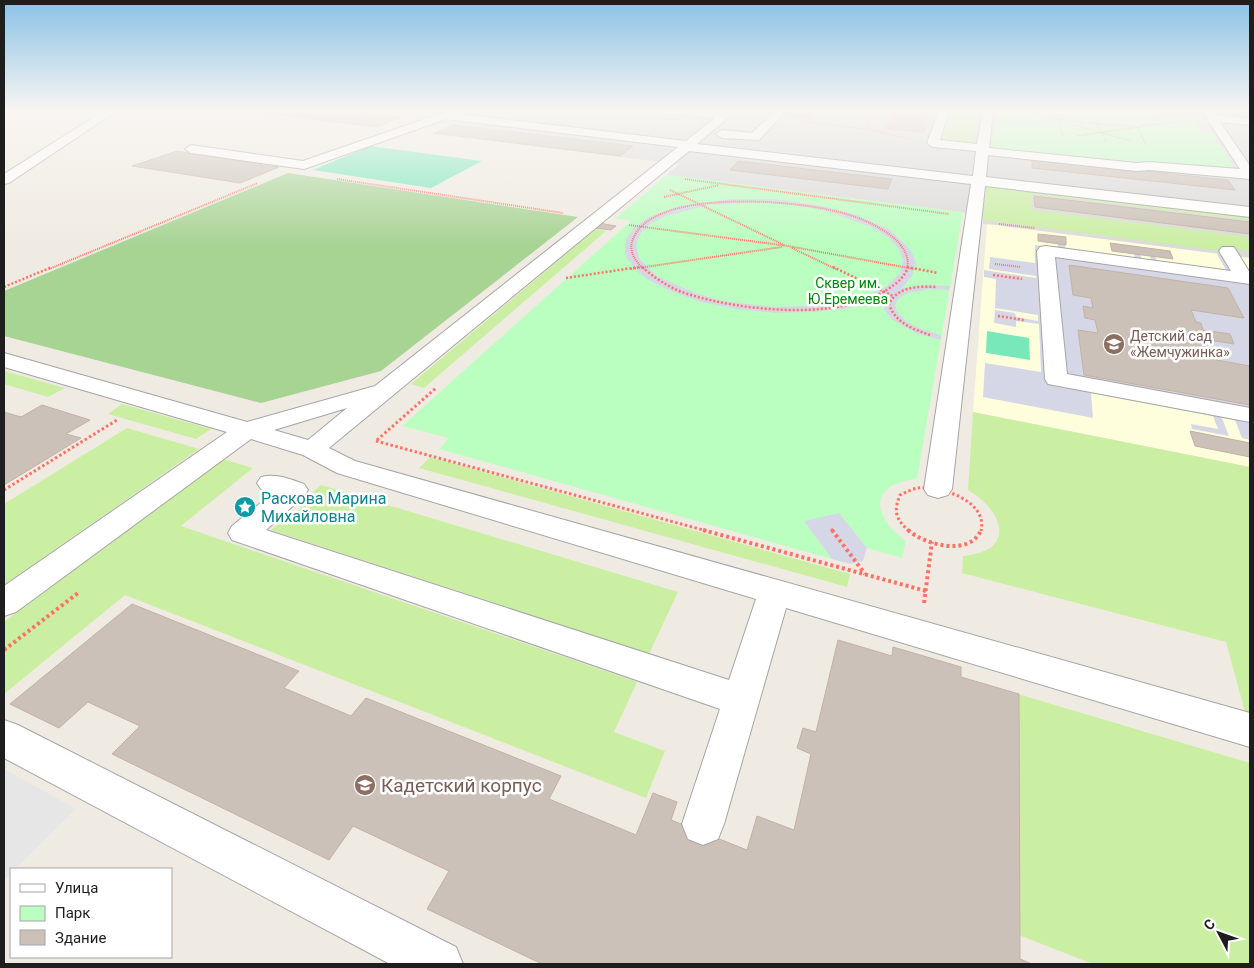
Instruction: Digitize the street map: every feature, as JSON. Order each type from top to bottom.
[{"type":"lane","points":[[4,180],[43,155]]},
{"type":"lane","points":[[235,155],[304,165],[333,155]]},
{"type":"lane","points":[[681,155],[654,184],[598,219],[312,449],[272,484],[294,490],[244,533],[741,700]]},
{"type":"lane","points":[[797,155],[978,180],[1250,212]]},
{"type":"lane","points":[[938,489],[981,155]]},
{"type":"lane","points":[[1029,155],[1137,167],[1149,166],[1250,174]]},
{"type":"lane","points":[[1237,155],[1250,174]]},
{"type":"lane","points":[[1247,278],[1228,250],[1250,254]]},
{"type":"lane","points":[[1247,278],[1046,251],[1044,282],[1056,379],[1250,415]]},
{"type":"lane","points":[[4,360],[312,449],[346,467],[1250,730]]},
{"type":"lane","points":[[4,603],[246,430],[385,390]]},
{"type":"lane","points":[[703,824],[775,592]]},
{"type":"lane","points":[[4,738],[439,964]]},
{"type":"path","points":[[4,287],[304,165]]},
{"type":"path","points":[[290,171],[642,227],[788,246],[908,268],[964,284]]},
{"type":"path","points":[[654,184],[723,184],[972,217]]},
{"type":"path","points":[[654,184],[893,296]]},
{"type":"path","points":[[654,184],[678,194],[723,184]]},
{"type":"path","points":[[738,201],[779,202],[819,207],[845,214],[877,227],[893,238],[907,256],[908,268],[900,281],[884,292],[862,301],[817,309],[782,310],[747,307],[684,293],[660,282],[640,267],[633,258],[631,246],[635,235],[642,227],[668,212],[700,204],[738,201]]},
{"type":"path","points":[[565,278],[788,246]]},
{"type":"path","points":[[991,263],[1039,270],[1044,282]]},
{"type":"path","points":[[992,275],[1044,282]]},
{"type":"path","points":[[956,341],[931,335],[903,323],[890,309],[889,304],[893,296],[904,290],[964,284]]},
{"type":"path","points":[[4,490],[117,420]]},
{"type":"path","points":[[376,440],[926,591],[932,542]]},
{"type":"path","points":[[923,488],[938,489],[962,498],[974,507],[982,518],[982,528],[977,537],[966,544],[949,545],[932,542],[916,535],[904,526],[897,517],[894,507],[900,495],[910,490],[923,488]]},
{"type":"path","points":[[832,529],[865,575]]},
{"type":"path","points":[[4,650],[81,591]]},
{"type":"shaded area","points":[[606,155],[1250,155],[1250,258],[983,224],[983,215],[667,175],[679,164]]},
{"type":"shaded area","points":[[731,199],[774,199],[818,205],[857,215],[890,230],[910,249],[916,262],[912,276],[902,288],[926,285],[950,286],[949,290],[930,289],[908,293],[899,298],[895,305],[898,313],[907,322],[941,335],[941,340],[916,333],[891,319],[884,309],[883,304],[886,297],[850,308],[814,312],[776,313],[737,309],[701,302],[670,291],[647,279],[627,259],[625,252],[626,239],[634,227],[649,217],[679,206]],"holes":[[[760,202],[827,211],[871,227],[888,237],[899,249],[903,261],[900,273],[880,290],[856,299],[827,305],[775,307],[723,301],[692,292],[657,276],[639,258],[636,246],[640,234],[650,224],[666,216],[709,205]]]},
{"type":"shaded area","name":"Детский сад «Жемчужинка»","points":[[987,224],[1250,258],[1250,467],[973,412]]},
{"type":"shaded area","points":[[1058,243],[1065,244],[1065,249],[1135,258],[1134,253],[1140,254],[1142,259],[1151,260],[1150,256],[1155,256],[1157,262],[1226,270],[1217,254],[1224,255],[1235,275],[1042,249],[1050,381],[1250,418],[1250,440],[1242,438],[1235,420],[1222,418],[1229,436],[1192,429],[1191,424],[1218,429],[1213,416],[1091,393],[1093,418],[983,397],[985,363],[1041,372],[1039,324],[1016,321],[1016,327],[994,323],[995,310],[1015,313],[1016,317],[1038,321],[1038,315],[995,308],[996,279],[984,277],[984,270],[1036,278],[1036,276],[989,269],[990,257],[1035,263],[1035,245],[1058,248]]},
{"type":"shaded area","points":[[1054,254],[1248,281],[1250,285],[1250,366],[1211,359],[1203,339],[1234,344],[1230,334],[1203,330],[1201,323],[1196,322],[1191,310],[1244,317],[1228,288],[1069,266],[1073,295],[1091,298],[1093,308],[1083,306],[1085,318],[1095,320],[1098,333],[1078,330],[1084,375],[1250,405],[1250,410],[1064,376]]},
{"type":"shaded area","points":[[839,513],[867,548],[863,561],[850,564],[832,559],[804,521]]},
{"type":"shaded area","points":[[4,769],[76,809],[16,868],[10,868],[10,874],[4,880]]},
{"type":"green space","points":[[348,155],[438,155],[482,161],[431,188],[313,170]]},
{"type":"green space","points":[[1066,155],[1226,155],[1238,174]]},
{"type":"green space","points":[[288,173],[578,217],[381,371],[261,403],[4,336],[4,291]]},
{"type":"green space","name":"Сквер им. Ю.Еремеева","points":[[667,175],[963,212],[917,479],[901,482],[890,487],[883,494],[880,502],[881,512],[886,521],[906,541],[902,558],[867,548],[839,514],[805,522],[832,559],[439,449],[449,438],[402,426],[631,221],[616,218]]},
{"type":"green space","points":[[987,183],[1250,214],[1250,220],[1032,194],[1032,210],[1250,237],[1250,251],[1220,247],[1222,251],[983,220]]},
{"type":"green space","points":[[596,229],[606,231],[424,388],[411,384]]},
{"type":"green space","points":[[987,331],[1029,338],[1030,360],[986,353]]},
{"type":"green space","points":[[4,371],[65,388],[48,397],[4,384]]},
{"type":"green space","points":[[122,404],[211,429],[196,439],[108,414]]},
{"type":"green space","points":[[973,412],[1250,467],[1250,714],[1245,712],[1226,642],[962,573],[963,556],[980,553],[992,547],[998,538],[999,529],[990,508],[968,490]]},
{"type":"green space","points":[[127,428],[199,449],[4,585],[4,504]]},
{"type":"green space","points":[[430,457],[850,574],[847,587],[419,468]]},
{"type":"green space","points":[[223,459],[253,468],[181,526],[637,682],[614,732],[665,751],[646,798],[125,595],[4,694],[4,622]]},
{"type":"green space","points":[[321,485],[678,592],[649,654],[271,530],[285,518],[289,519],[301,508],[298,506]]},
{"type":"green space","points":[[1011,692],[1250,763],[1250,964],[1093,964],[1011,932]]},
{"type":"building","points":[[164,155],[202,155],[244,162],[265,163],[260,165],[279,167],[240,183],[132,166]]},
{"type":"building","points":[[1032,159],[1228,180],[1235,190],[1032,168]]},
{"type":"building","points":[[738,161],[892,179],[888,189],[730,170]]},
{"type":"building","points":[[1034,196],[1250,222],[1250,234],[1035,207]]},
{"type":"building","points":[[599,223],[616,226],[611,230],[594,228]]},
{"type":"building","points":[[1038,234],[1066,237],[1066,245],[1038,241]]},
{"type":"building","points":[[1110,243],[1170,251],[1173,259],[1112,251]]},
{"type":"building","points":[[1069,265],[1228,288],[1244,318],[1191,310],[1196,322],[1201,323],[1203,330],[1230,334],[1234,344],[1203,339],[1211,359],[1250,366],[1250,405],[1084,375],[1078,330],[1098,333],[1095,320],[1085,318],[1083,306],[1093,308],[1091,298],[1073,295]]},
{"type":"building","points":[[42,405],[90,420],[66,434],[81,438],[4,485],[4,412],[21,417]]},
{"type":"building","points":[[1190,431],[1250,443],[1250,457],[1195,446]]},
{"type":"building","name":"Кадетский корпус","points":[[132,604],[299,671],[284,688],[351,716],[366,698],[561,776],[549,799],[636,835],[653,793],[677,802],[671,820],[747,850],[757,816],[794,830],[811,754],[797,748],[803,728],[816,732],[838,640],[892,656],[893,647],[961,667],[961,677],[1019,694],[1020,959],[1032,964],[542,964],[427,909],[449,871],[353,826],[329,860],[112,754],[140,726],[88,702],[59,728],[10,704]]},
{"type":"place","name":"Детский сад «Жемчужинка»","points":[[1114,344]]},
{"type":"place","name":"Раскова Марина Михайловна","points":[[245,507]]},
{"type":"place","name":"Кадетский корпус","points":[[365,785]]}]
